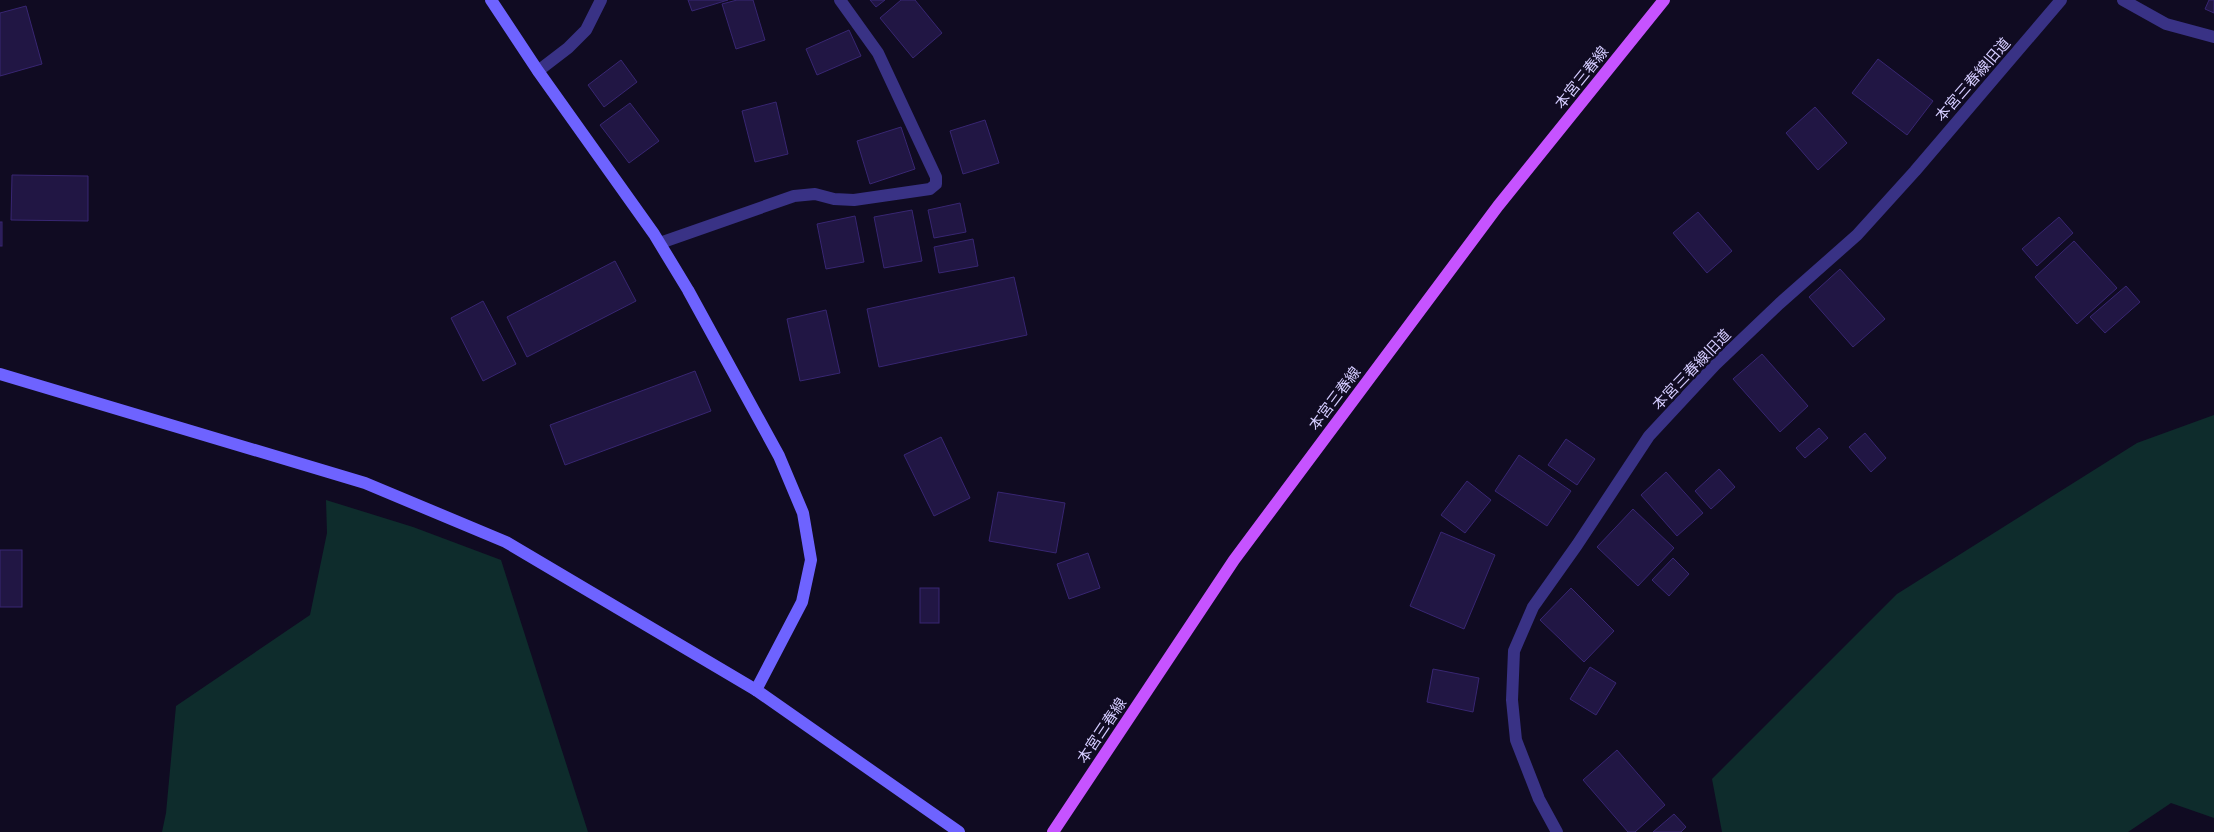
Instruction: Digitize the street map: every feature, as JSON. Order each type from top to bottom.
[{"type":"main road","name":"本宮三春線","points":[[1053,832],[1234,560],[1498,206],[1664,0]]},
{"type":"street","points":[[491,0],[538,71],[660,243],[688,290],[774,447],[803,513],[811,560],[802,602],[756,690]]},
{"type":"street","points":[[538,71],[568,48],[586,30],[601,0]]},
{"type":"street","points":[[660,243],[794,196],[815,194],[834,199],[854,200],[930,189],[936,184],[936,177],[878,53],[840,0]]},
{"type":"street","name":"本宮三春線旧道","points":[[1557,832],[1539,799],[1516,740],[1512,700],[1514,651],[1533,607],[1577,545],[1649,436],[1715,365],[1779,304],[1857,235],[1915,171],[2061,0]]},
{"type":"street","points":[[2123,0],[2166,24],[2214,37]]},
{"type":"street","points":[[0,374],[365,483],[506,542],[756,690],[959,832]]},
{"type":"green space","points":[[2214,415],[2214,818],[2171,803],[2128,832],[1722,832],[1712,779],[1897,594],[2137,443]]},
{"type":"green space","points":[[326,500],[413,527],[501,560],[588,832],[162,832],[166,813],[176,706],[310,615],[327,533]]},
{"type":"building","points":[[688,0],[728,0],[692,11]]},
{"type":"building","points":[[737,0],[753,0],[765,40],[736,49],[722,4]]},
{"type":"building","points":[[870,0],[885,0],[876,7]]},
{"type":"building","points":[[901,0],[915,0],[942,33],[913,58],[880,18]]},
{"type":"building","points":[[2209,0],[2214,0],[2214,13],[2205,9]]},
{"type":"building","points":[[26,6],[42,64],[0,76],[0,13]]},
{"type":"building","points":[[849,30],[861,56],[817,75],[806,49]]},
{"type":"building","points":[[1878,59],[1933,101],[1907,135],[1852,93]]},
{"type":"building","points":[[621,60],[637,82],[604,107],[588,85]]},
{"type":"building","points":[[776,102],[788,154],[755,162],[742,111]]},
{"type":"building","points":[[630,103],[659,141],[629,163],[600,125]]},
{"type":"building","points":[[1815,107],[1847,143],[1818,170],[1786,133]]},
{"type":"building","points":[[985,120],[999,163],[963,174],[950,131]]},
{"type":"building","points":[[901,127],[915,169],[870,184],[857,141]]},
{"type":"building","points":[[12,175],[88,176],[88,221],[11,220]]},
{"type":"building","points":[[960,203],[966,232],[934,238],[928,210]]},
{"type":"building","points":[[912,210],[922,261],[884,268],[874,217]]},
{"type":"building","points":[[1698,212],[1732,251],[1707,273],[1673,233]]},
{"type":"building","points":[[855,216],[864,262],[826,269],[817,224]]},
{"type":"building","points":[[2059,217],[2073,233],[2037,266],[2022,249]]},
{"type":"building","points":[[0,222],[2,222],[2,246],[0,246]]},
{"type":"building","points":[[973,239],[978,266],[939,273],[934,247]]},
{"type":"building","points":[[2074,241],[2117,288],[2077,324],[2035,277]]},
{"type":"building","points":[[615,261],[636,301],[527,357],[507,317]]},
{"type":"building","points":[[1840,269],[1885,319],[1853,347],[1809,297]]},
{"type":"building","points":[[1014,277],[1027,335],[879,367],[867,309]]},
{"type":"building","points":[[2126,286],[2140,302],[2105,333],[2090,317]]},
{"type":"building","points":[[483,301],[516,364],[483,381],[451,318]]},
{"type":"building","points":[[826,310],[840,373],[800,381],[787,319]]},
{"type":"building","points":[[1762,354],[1808,406],[1780,432],[1733,379]]},
{"type":"building","points":[[695,371],[711,411],[565,465],[550,425]]},
{"type":"building","points":[[1819,428],[1828,438],[1805,458],[1796,448]]},
{"type":"building","points":[[1865,433],[1886,458],[1871,472],[1849,447]]},
{"type":"building","points":[[941,437],[970,498],[934,516],[904,455]]},
{"type":"building","points":[[1566,439],[1595,459],[1577,485],[1548,465]]},
{"type":"building","points":[[1519,455],[1571,491],[1547,526],[1495,491]]},
{"type":"building","points":[[1719,469],[1735,487],[1711,509],[1695,491]]},
{"type":"building","points":[[1666,472],[1703,513],[1677,536],[1641,495]]},
{"type":"building","points":[[1467,481],[1491,500],[1465,533],[1441,515]]},
{"type":"building","points":[[998,492],[1065,503],[1056,553],[989,541]]},
{"type":"building","points":[[1633,509],[1674,548],[1638,586],[1597,547]]},
{"type":"building","points":[[1441,532],[1495,555],[1464,629],[1410,606]]},
{"type":"building","points":[[0,550],[22,550],[22,607],[0,607]]},
{"type":"building","points":[[1088,553],[1100,588],[1069,599],[1057,564]]},
{"type":"building","points":[[1673,558],[1689,574],[1669,596],[1652,580]]},
{"type":"building","points":[[920,588],[939,588],[939,623],[920,623]]},
{"type":"building","points":[[1571,588],[1614,631],[1584,662],[1540,620]]},
{"type":"building","points":[[1590,667],[1616,683],[1596,715],[1570,699]]},
{"type":"building","points":[[1433,669],[1479,678],[1473,712],[1427,702]]},
{"type":"building","points":[[1617,750],[1665,805],[1635,832],[1628,832],[1583,780]]},
{"type":"building","points":[[1674,814],[1686,827],[1681,832],[1653,832]]}]
